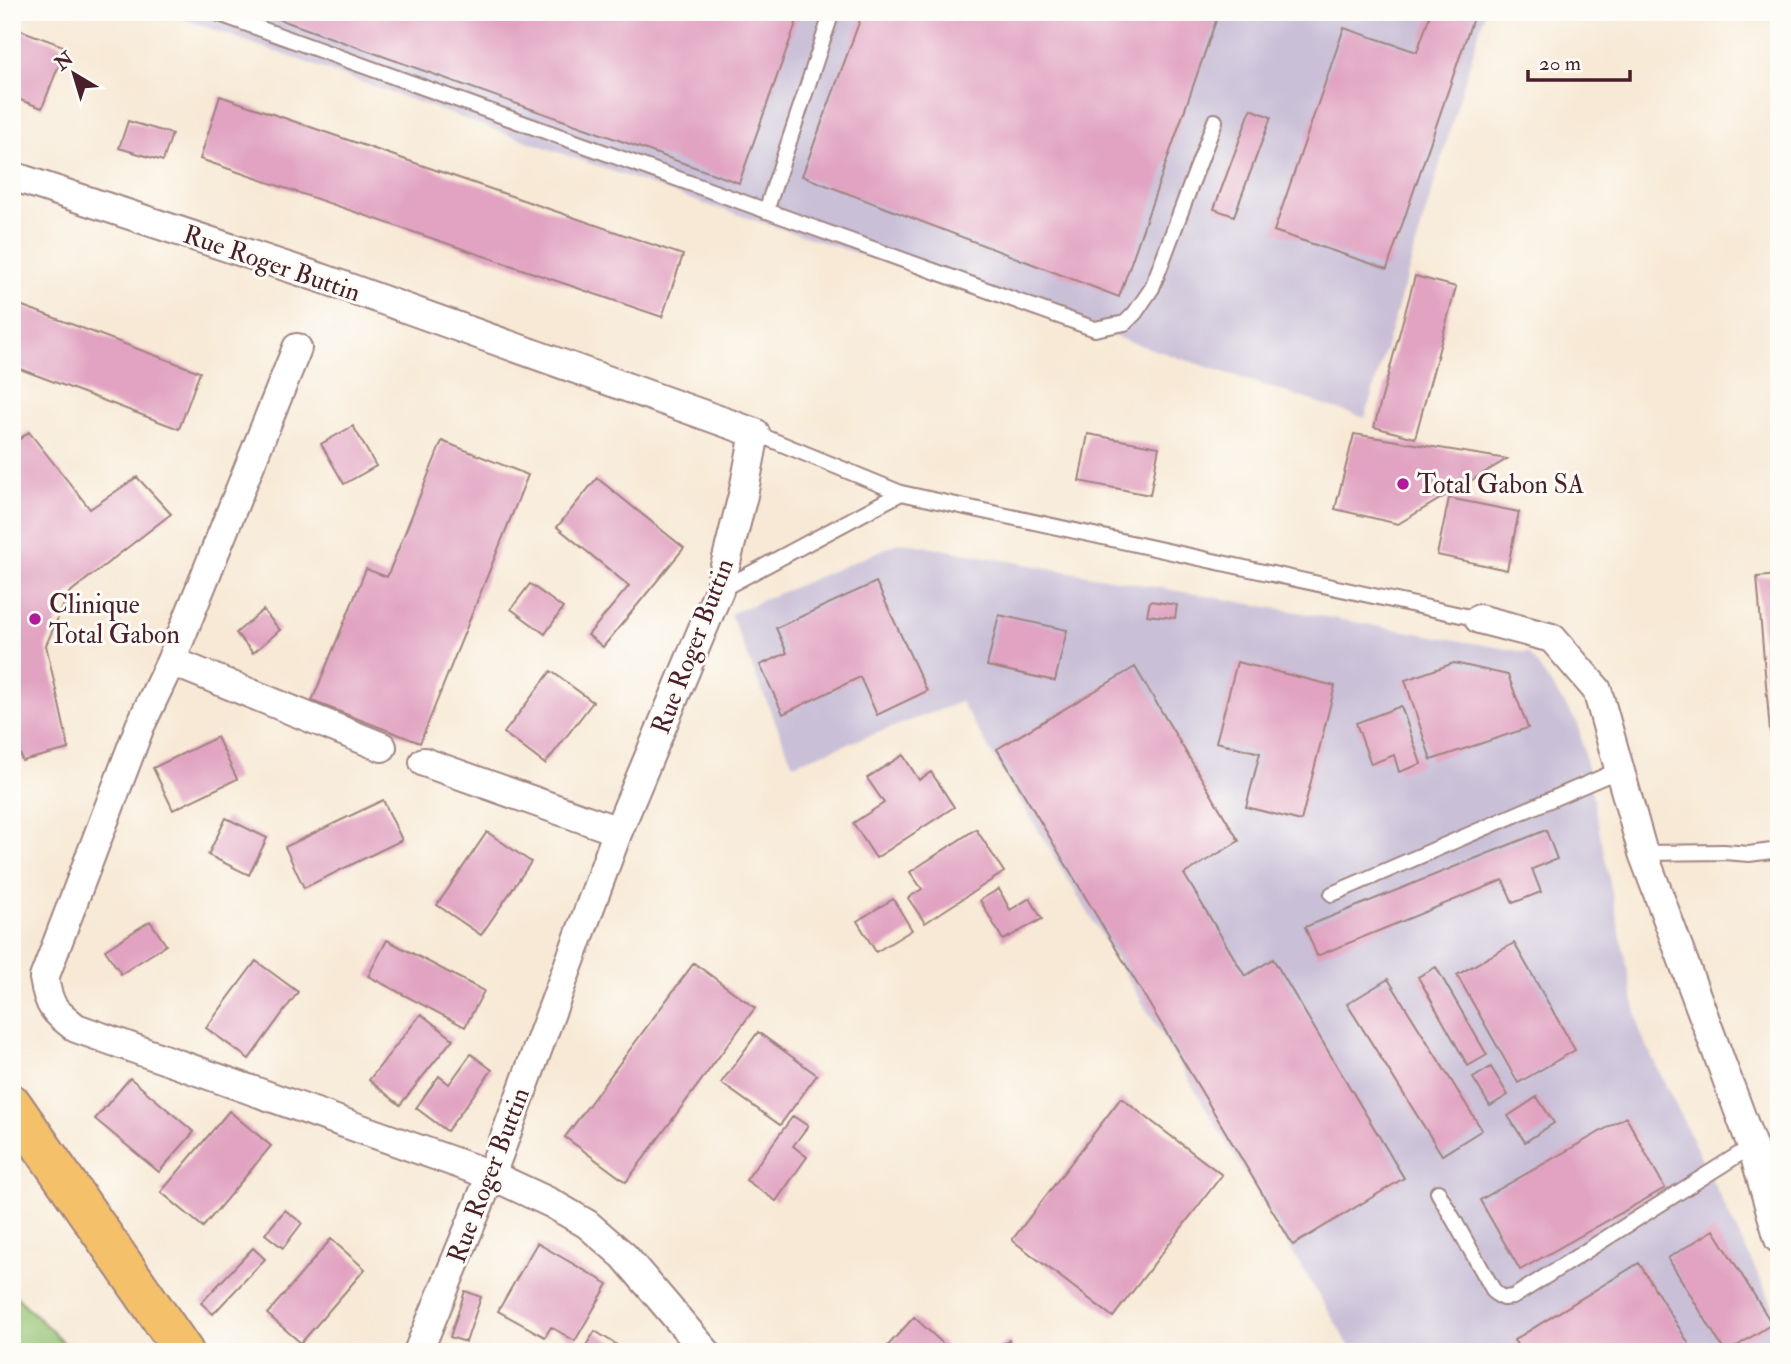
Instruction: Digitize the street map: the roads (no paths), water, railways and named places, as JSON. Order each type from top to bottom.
[{"type":"main road","points":[[12,1104],[184,1352]]},
{"type":"street","name":"Rue Roger Buttin","points":[[12,176],[337,284],[755,433],[743,495],[719,590],[618,831],[491,1175],[418,1352]]},
{"type":"street","points":[[297,348],[171,661],[140,726],[44,978],[47,995],[55,1012],[76,1028],[491,1175],[551,1203],[587,1224],[624,1256],[706,1352]]},
{"type":"street","points":[[1479,619],[1552,638],[1597,690],[1643,853],[1752,1146],[1779,1239]]},
{"type":"street","points":[[171,661],[382,747]]},
{"type":"street","points":[[424,761],[618,831]]},
{"type":"lane","points":[[214,12],[1095,329],[1125,323],[1152,288],[1215,121]]},
{"type":"lane","points":[[766,211],[832,12]]},
{"type":"lane","points":[[755,433],[901,493],[1479,619]]},
{"type":"lane","points":[[719,590],[901,493]]},
{"type":"lane","points":[[1332,894],[1619,770]]},
{"type":"lane","points":[[1643,853],[1749,854],[1779,850]]},
{"type":"lane","points":[[1438,1192],[1495,1293],[1503,1298],[1513,1297],[1752,1146]]},
{"type":"place","name":"Total Gabon SA","points":[[1403,484]]},
{"type":"place","name":"Clinique Total Gabon","points":[[35,619]]}]
